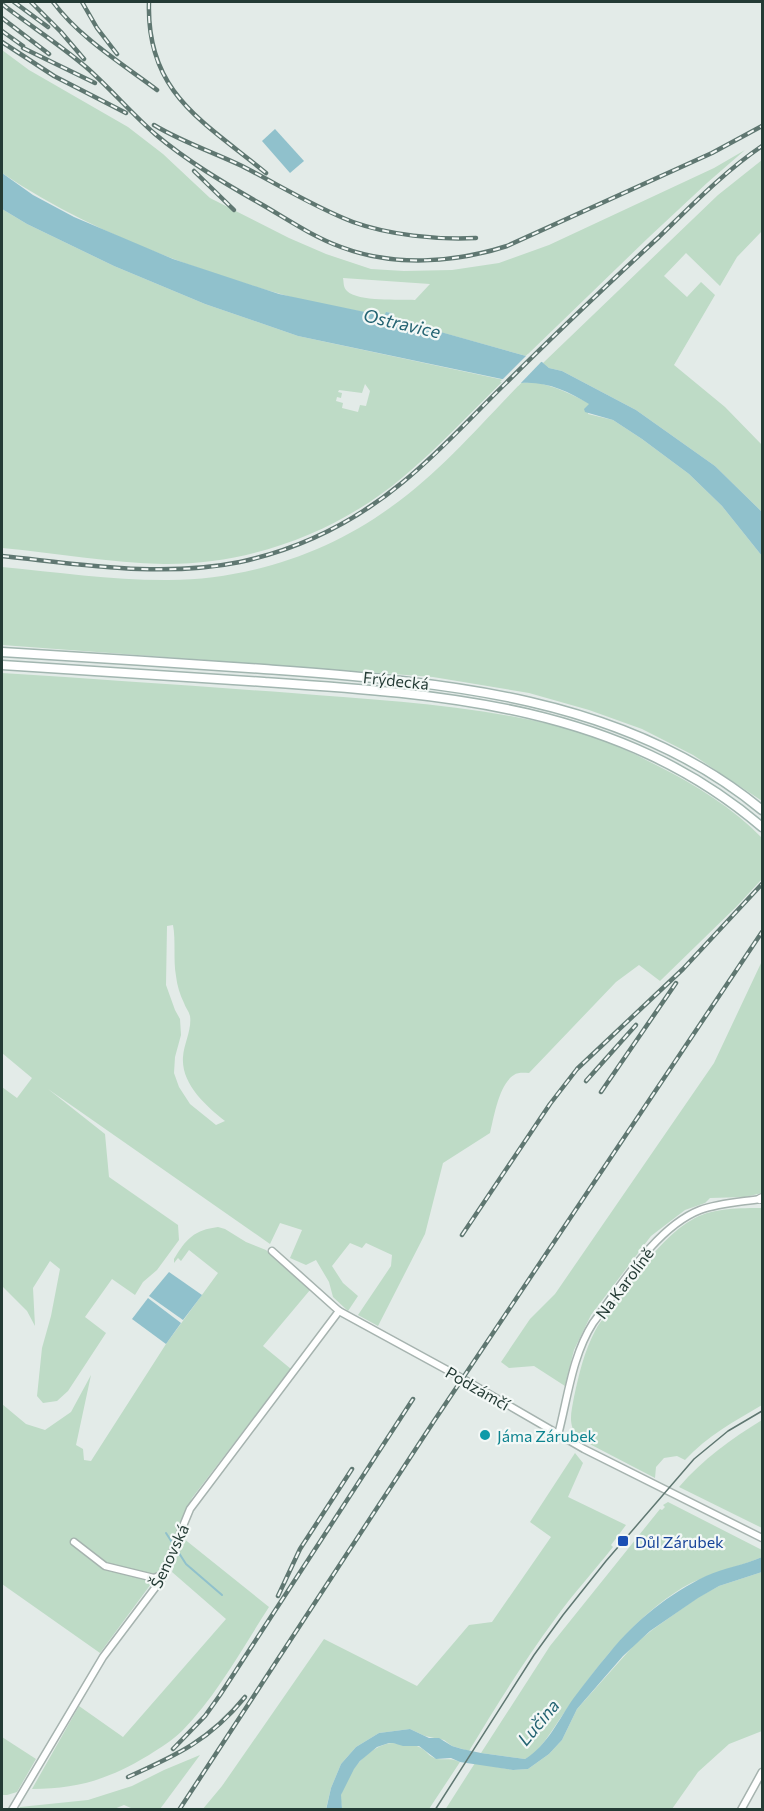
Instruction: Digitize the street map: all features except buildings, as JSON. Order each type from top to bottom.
[{"type":"main road","name":"Frýdecká","points":[[2,652],[332,674],[431,684],[530,701],[584,715],[639,735],[697,764],[737,790],[762,810]]},
{"type":"main road","name":"Frýdecká","points":[[2,665],[330,687],[439,698],[509,709],[594,731],[661,759],[712,789],[762,826]]},
{"type":"street","name":"Na Karolíně","points":[[558,1435],[575,1364],[585,1337],[648,1250],[676,1224],[697,1211],[722,1204],[762,1199]]},
{"type":"street","name":"Podzámčí","points":[[272,1251],[339,1311],[458,1376],[558,1435],[762,1538]]},
{"type":"street","name":"Šenovská","points":[[12,1809],[103,1657],[152,1594],[164,1574],[190,1509],[200,1493],[339,1311]]},
{"type":"street","points":[[74,1542],[105,1566],[154,1578],[164,1574]]},
{"type":"street","points":[[741,1809],[762,1772]]},
{"type":"green space","points":[[2,50],[29,70],[128,127],[163,154],[210,198],[289,238],[326,254],[371,269],[452,270],[499,263],[549,245],[714,168],[745,150],[648,238],[526,356],[391,318],[392,313],[386,312],[385,317],[290,297],[205,270],[135,244],[100,228],[66,211],[2,173]],"holes":[[[343,278],[430,284],[415,300],[380,299],[352,295],[345,288]]]},
{"type":"green space","points":[[762,160],[762,231],[737,257],[720,286],[686,253],[664,276],[687,297],[701,282],[715,295],[674,365],[725,407],[762,445],[762,512],[715,466],[636,410],[543,363],[718,195]]},
{"type":"green space","points":[[2,209],[27,224],[114,266],[205,304],[298,336],[504,380],[429,454],[378,497],[321,529],[291,542],[228,559],[164,564],[103,560],[2,548]],"holes":[[[365,384],[370,391],[366,406],[360,405],[358,412],[342,408],[343,403],[336,401],[337,397],[341,398],[342,393],[338,392],[339,390],[362,393]]]},
{"type":"green space","points":[[534,382],[563,391],[590,404],[588,414],[613,420],[689,474],[722,506],[762,556],[762,801],[693,755],[642,729],[589,710],[529,693],[433,677],[2,645],[2,567],[103,577],[165,580],[225,576],[284,562],[340,538],[391,507],[443,463],[521,383]]},
{"type":"green space","points":[[2,673],[437,705],[544,723],[600,739],[672,773],[726,807],[762,838],[762,879],[660,981],[639,965],[616,982],[529,1073],[517,1073],[509,1079],[498,1101],[490,1133],[443,1163],[425,1234],[378,1326],[358,1315],[391,1266],[392,1255],[366,1243],[362,1248],[350,1243],[332,1266],[343,1283],[358,1296],[348,1311],[333,1297],[329,1282],[316,1260],[306,1265],[290,1258],[302,1230],[280,1223],[270,1244],[48,1089],[105,1134],[109,1177],[178,1225],[179,1240],[157,1270],[143,1282],[135,1295],[112,1279],[85,1317],[106,1333],[68,1391],[57,1401],[43,1403],[37,1396],[42,1348],[60,1269],[50,1261],[33,1288],[35,1326],[27,1311],[2,1286],[2,1087],[17,1098],[32,1078],[2,1053]],"holes":[[[173,925],[177,983],[190,1016],[183,1067],[196,1093],[225,1121],[216,1125],[190,1104],[179,1087],[174,1073],[175,1057],[181,1035],[180,1019],[166,985],[167,926]]]},
{"type":"green space","points":[[762,961],[762,1193],[745,1197],[710,1198],[705,1203],[685,1210],[651,1236],[591,1315],[574,1350],[565,1386],[534,1366],[509,1368],[501,1362],[530,1319],[555,1294],[714,1063]]},
{"type":"green space","points":[[762,1208],[762,1405],[712,1436],[685,1460],[677,1456],[664,1458],[656,1467],[655,1478],[580,1439],[573,1429],[571,1414],[582,1363],[600,1322],[645,1265],[683,1225],[702,1215],[719,1210]]},
{"type":"green space","points":[[218,1227],[266,1250],[310,1290],[263,1346],[291,1369],[192,1498],[162,1569],[100,1653],[2,1584],[2,1404],[26,1424],[45,1430],[71,1412],[91,1375],[76,1445],[83,1449],[84,1460],[91,1461],[166,1344],[218,1273],[189,1250],[181,1261],[178,1258],[174,1263],[174,1259],[183,1246],[197,1233]]},
{"type":"green space","points":[[762,1420],[762,1528],[679,1487],[718,1450]]},
{"type":"green space","points":[[575,1453],[583,1463],[568,1497],[626,1525],[611,1545],[613,1547],[532,1651],[469,1751],[410,1729],[379,1733],[356,1747],[341,1764],[331,1788],[326,1809],[202,1810],[222,1786],[324,1639],[417,1686],[469,1625],[492,1622],[551,1537],[530,1522]]},
{"type":"green space","points":[[668,1502],[762,1550],[762,1557],[711,1574],[692,1583],[650,1611],[622,1638],[597,1668],[534,1754],[525,1759],[481,1753],[550,1646],[660,1509],[665,1507],[663,1505]]},
{"type":"green space","points":[[183,1538],[269,1607],[218,1687],[175,1738],[134,1763],[93,1781],[49,1789],[32,1789],[79,1706],[123,1737],[226,1619],[172,1572]]},
{"type":"green space","points":[[762,1572],[762,1731],[729,1744],[698,1772],[672,1809],[445,1810],[475,1763],[513,1770],[528,1769],[549,1754],[562,1740],[577,1709],[635,1644],[652,1630],[697,1598],[719,1586]]},
{"type":"green space","points":[[2,1737],[36,1759],[17,1792],[7,1795],[2,1795]]},
{"type":"green space","points":[[393,1743],[418,1746],[434,1758],[460,1762],[429,1809],[342,1809],[341,1795],[344,1786],[360,1761],[376,1748]]},
{"type":"green space","points":[[200,1755],[160,1809],[130,1809],[124,1805],[114,1809],[18,1810],[20,1807],[88,1800],[132,1786]]},
{"type":"water","points":[[275,129],[304,161],[290,173],[262,141]]},
{"type":"water","name":"Ostravice","points":[[2,173],[33,195],[74,217],[173,259],[279,294],[384,316],[386,312],[392,313],[391,318],[526,356],[542,362],[549,368],[562,371],[636,410],[715,466],[762,512],[762,556],[722,506],[689,474],[613,420],[585,412],[584,409],[589,404],[573,395],[548,385],[521,383],[298,336],[205,304],[114,266],[27,224],[2,209]]},
{"type":"water","points":[[169,1272],[202,1295],[183,1320],[149,1296]]},
{"type":"water","points":[[148,1298],[181,1323],[166,1344],[132,1319]]},
{"type":"water","points":[[762,1557],[762,1572],[719,1586],[650,1631],[623,1656],[577,1709],[562,1740],[549,1754],[528,1769],[513,1770],[460,1762],[451,1758],[436,1759],[419,1746],[389,1743],[377,1747],[354,1769],[341,1795],[342,1809],[326,1810],[331,1788],[341,1764],[356,1747],[379,1733],[410,1729],[429,1738],[439,1738],[462,1749],[525,1759],[546,1740],[596,1669],[642,1619],[666,1599],[693,1583],[713,1573]]},
{"type":"pier","points":[[528,354],[544,359],[518,386],[500,382]]},
{"type":"waterway","points":[[166,1533],[186,1564],[222,1595]]},
{"type":"tram line","points":[[435,1810],[534,1655],[606,1561],[694,1459],[728,1431],[762,1411]]},
{"type":"railway","points":[[14,2],[48,27]]},
{"type":"railway","points":[[31,2],[84,59]]},
{"type":"railway","points":[[53,2],[88,39],[157,90]]},
{"type":"railway","points":[[82,2],[97,28],[117,54]]},
{"type":"railway","points":[[149,2],[151,33],[157,60],[168,82],[201,120],[266,173]]},
{"type":"railway","points":[[2,4],[86,67],[155,134],[193,162],[320,238],[341,247],[382,258],[445,259],[507,246],[712,153],[762,126]]},
{"type":"railway","points":[[2,18],[49,54]]},
{"type":"railway","points":[[2,31],[23,46]]},
{"type":"railway","points":[[2,42],[54,76],[126,113]]},
{"type":"railway","points":[[23,48],[95,83]]},
{"type":"railway","points":[[154,125],[242,166],[310,203],[367,227],[413,236],[476,238]]},
{"type":"railway","points":[[2,556],[121,568],[210,567],[240,562],[284,550],[347,521],[385,496],[430,459],[696,201],[762,146]]},
{"type":"railway","points":[[194,171],[234,210]]},
{"type":"railway","points":[[462,1235],[550,1104],[577,1069],[683,969],[762,884]]},
{"type":"railway","points":[[179,1810],[434,1421],[762,932]]},
{"type":"railway","points":[[601,1092],[676,983]]},
{"type":"railway","points":[[586,1081],[636,1025]]},
{"type":"railway","points":[[173,1749],[205,1716],[220,1695],[413,1399]]},
{"type":"railway","points":[[278,1596],[300,1549],[352,1469]]},
{"type":"railway","points":[[128,1777],[192,1745],[219,1725],[245,1697]]},
{"type":"place","name":"Jáma Zárubek","points":[[485,1435]]},
{"type":"place","name":"Důl Zárubek","points":[[623,1541]]},
{"type":"water label","name":"Lučina","points":[[538,1722]]}]
